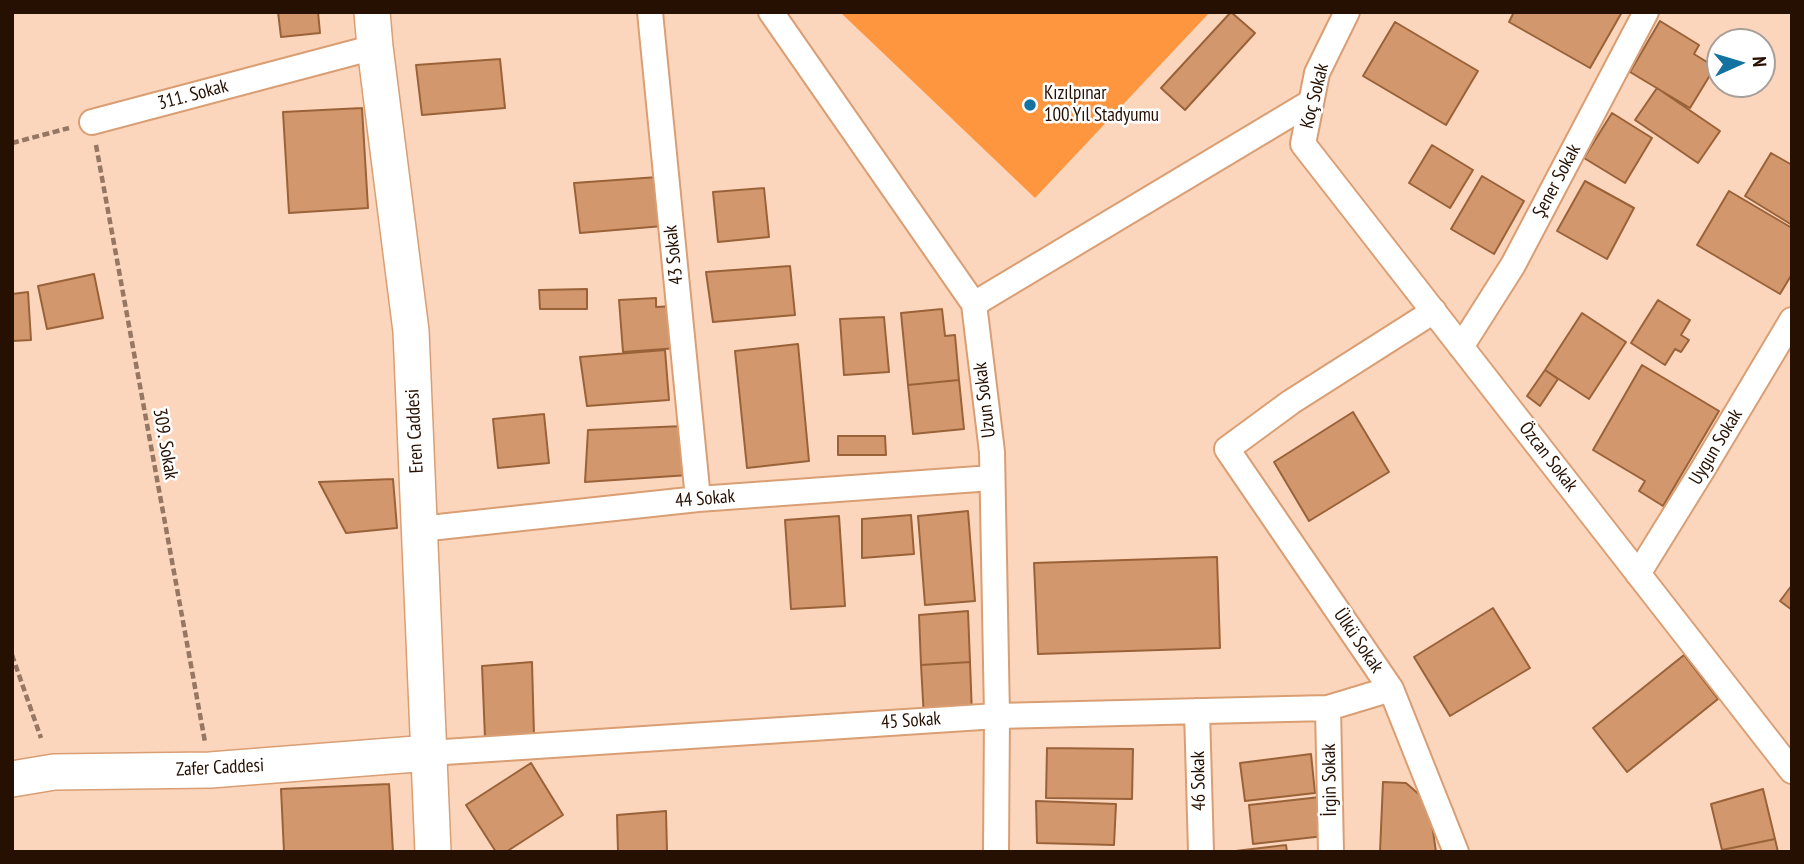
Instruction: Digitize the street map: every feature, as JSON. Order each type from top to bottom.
[{"type":"street","name":"Eren Caddesi","points":[[372,12],[411,331],[433,852]]},
{"type":"street","name":"43 Sokak","points":[[650,12],[698,499]]},
{"type":"street","name":"Uzun Sokak","points":[[771,12],[974,304],[992,452],[997,716],[996,852]]},
{"type":"street","name":"Koç Sokak","points":[[1303,144],[1317,73],[1347,12]]},
{"type":"street","name":"Şener Sokak","points":[[1461,346],[1513,265],[1646,12]]},
{"type":"street","name":"311. Sokak","points":[[92,122],[375,47]]},
{"type":"street","points":[[974,304],[1311,102]]},
{"type":"street","name":"Özcan Sokak","points":[[1303,144],[1792,771]]},
{"type":"street","name":"Ülkü Sokak","points":[[1434,312],[1291,402],[1227,449],[1391,689],[1456,852]]},
{"type":"street","name":"Uygun Sokak","points":[[1638,573],[1792,320]]},
{"type":"street","name":"44 Sokak","points":[[420,529],[698,499],[992,478]]},
{"type":"street","name":"45 Sokak","points":[[429,753],[997,716],[1328,708],[1391,689]]},
{"type":"street","name":"İrgin Sokak","points":[[1328,708],[1331,852]]},
{"type":"street","name":"46 Sokak","points":[[1197,711],[1201,852]]},
{"type":"street","name":"Zafer Caddesi","points":[[12,779],[54,772],[210,771],[429,753]]},
{"type":"path","points":[[12,143],[92,122]]},
{"type":"path","name":"309. Sokak","points":[[92,122],[210,771]]},
{"type":"path","points":[[12,655],[41,738]]},
{"type":"shaded area","name":"Kızılpınar 100.Yıl Stadyumu","points":[[840,12],[1210,12],[1035,198]]},
{"type":"building","points":[[278,12],[318,12],[320,33],[281,37]]},
{"type":"building","points":[[1231,12],[1255,33],[1185,110],[1161,88]]},
{"type":"building","points":[[1514,12],[1622,12],[1590,68],[1509,22]]},
{"type":"building","points":[[1660,21],[1699,45],[1694,54],[1706,61],[1706,82],[1690,108],[1630,72]]},
{"type":"building","points":[[1395,22],[1478,71],[1446,125],[1363,76]]},
{"type":"building","points":[[500,59],[505,108],[422,115],[416,65]]},
{"type":"building","points":[[1657,88],[1720,131],[1698,163],[1635,120]]},
{"type":"building","points":[[362,108],[368,208],[289,213],[283,112]]},
{"type":"building","points":[[1612,113],[1652,138],[1625,183],[1584,158]]},
{"type":"building","points":[[1432,145],[1473,170],[1450,208],[1409,183]]},
{"type":"building","points":[[1771,153],[1792,165],[1792,225],[1745,196]]},
{"type":"building","points":[[1482,176],[1524,201],[1494,254],[1451,229]]},
{"type":"building","points":[[658,177],[663,226],[580,233],[574,183]]},
{"type":"building","points":[[1585,181],[1634,208],[1607,259],[1557,231]]},
{"type":"building","points":[[764,188],[769,237],[718,242],[713,192]]},
{"type":"building","points":[[1729,191],[1792,228],[1792,274],[1780,294],[1697,245]]},
{"type":"building","points":[[790,266],[795,315],[713,322],[706,272]]},
{"type":"building","points":[[94,274],[103,318],[47,329],[38,286]]},
{"type":"building","points":[[587,289],[587,309],[540,309],[539,290]]},
{"type":"building","points":[[28,292],[31,340],[12,341],[12,294]]},
{"type":"building","points":[[656,298],[656,307],[675,306],[678,348],[623,352],[619,300]]},
{"type":"building","points":[[1658,300],[1690,320],[1681,335],[1689,340],[1681,352],[1675,349],[1665,365],[1631,343]]},
{"type":"building","points":[[942,309],[945,336],[955,335],[959,380],[908,385],[901,313]]},
{"type":"building","points":[[1582,313],[1626,342],[1589,399],[1545,370]]},
{"type":"building","points":[[884,317],[889,372],[844,375],[840,319]]},
{"type":"building","points":[[798,344],[809,461],[747,468],[735,351]]},
{"type":"building","points":[[665,350],[669,400],[587,406],[580,357]]},
{"type":"building","points":[[1642,365],[1719,411],[1663,506],[1639,491],[1645,481],[1593,450]]},
{"type":"building","points":[[1545,370],[1558,379],[1540,406],[1527,396]]},
{"type":"building","points":[[959,380],[964,429],[913,434],[908,385]]},
{"type":"building","points":[[1353,412],[1389,472],[1309,521],[1274,462]]},
{"type":"building","points":[[544,414],[549,463],[498,468],[493,419]]},
{"type":"building","points":[[684,426],[689,475],[585,482],[588,430]]},
{"type":"building","points":[[838,436],[885,436],[886,455],[838,455]]},
{"type":"building","points":[[393,479],[397,528],[346,533],[319,482]]},
{"type":"building","points":[[968,511],[975,601],[925,605],[918,516]]},
{"type":"building","points":[[911,515],[914,554],[862,558],[862,519]]},
{"type":"building","points":[[839,516],[845,606],[791,609],[785,520]]},
{"type":"building","points":[[1217,557],[1220,648],[1038,654],[1034,563]]},
{"type":"building","points":[[1792,585],[1792,610],[1780,601]]},
{"type":"building","points":[[1493,608],[1530,668],[1450,716],[1414,657]]},
{"type":"building","points":[[968,611],[970,662],[921,665],[919,615]]},
{"type":"building","points":[[1684,655],[1718,699],[1627,772],[1593,728]]},
{"type":"building","points":[[532,662],[534,736],[485,738],[482,666]]},
{"type":"building","points":[[970,662],[972,715],[924,718],[921,665]]},
{"type":"building","points":[[1047,748],[1133,749],[1132,799],[1046,798]]},
{"type":"building","points":[[1311,754],[1315,793],[1245,801],[1240,763]]},
{"type":"building","points":[[531,763],[563,815],[506,852],[496,852],[466,805]]},
{"type":"building","points":[[1383,782],[1406,783],[1429,803],[1436,852],[1380,852]]},
{"type":"building","points":[[389,784],[393,852],[284,852],[281,789]]},
{"type":"building","points":[[1763,789],[1775,839],[1722,850],[1711,804]]},
{"type":"building","points":[[1320,797],[1324,836],[1253,844],[1249,805]]},
{"type":"building","points":[[1036,801],[1116,804],[1114,845],[1037,843]]},
{"type":"building","points":[[666,811],[667,852],[618,852],[617,815]]},
{"type":"building","points":[[1775,839],[1778,852],[1722,850]]},
{"type":"building","points":[[1286,845],[1287,852],[1227,852]]},
{"type":"place","name":"Kızılpınar 100.Yıl Stadyumu","points":[[1030,105]]}]
